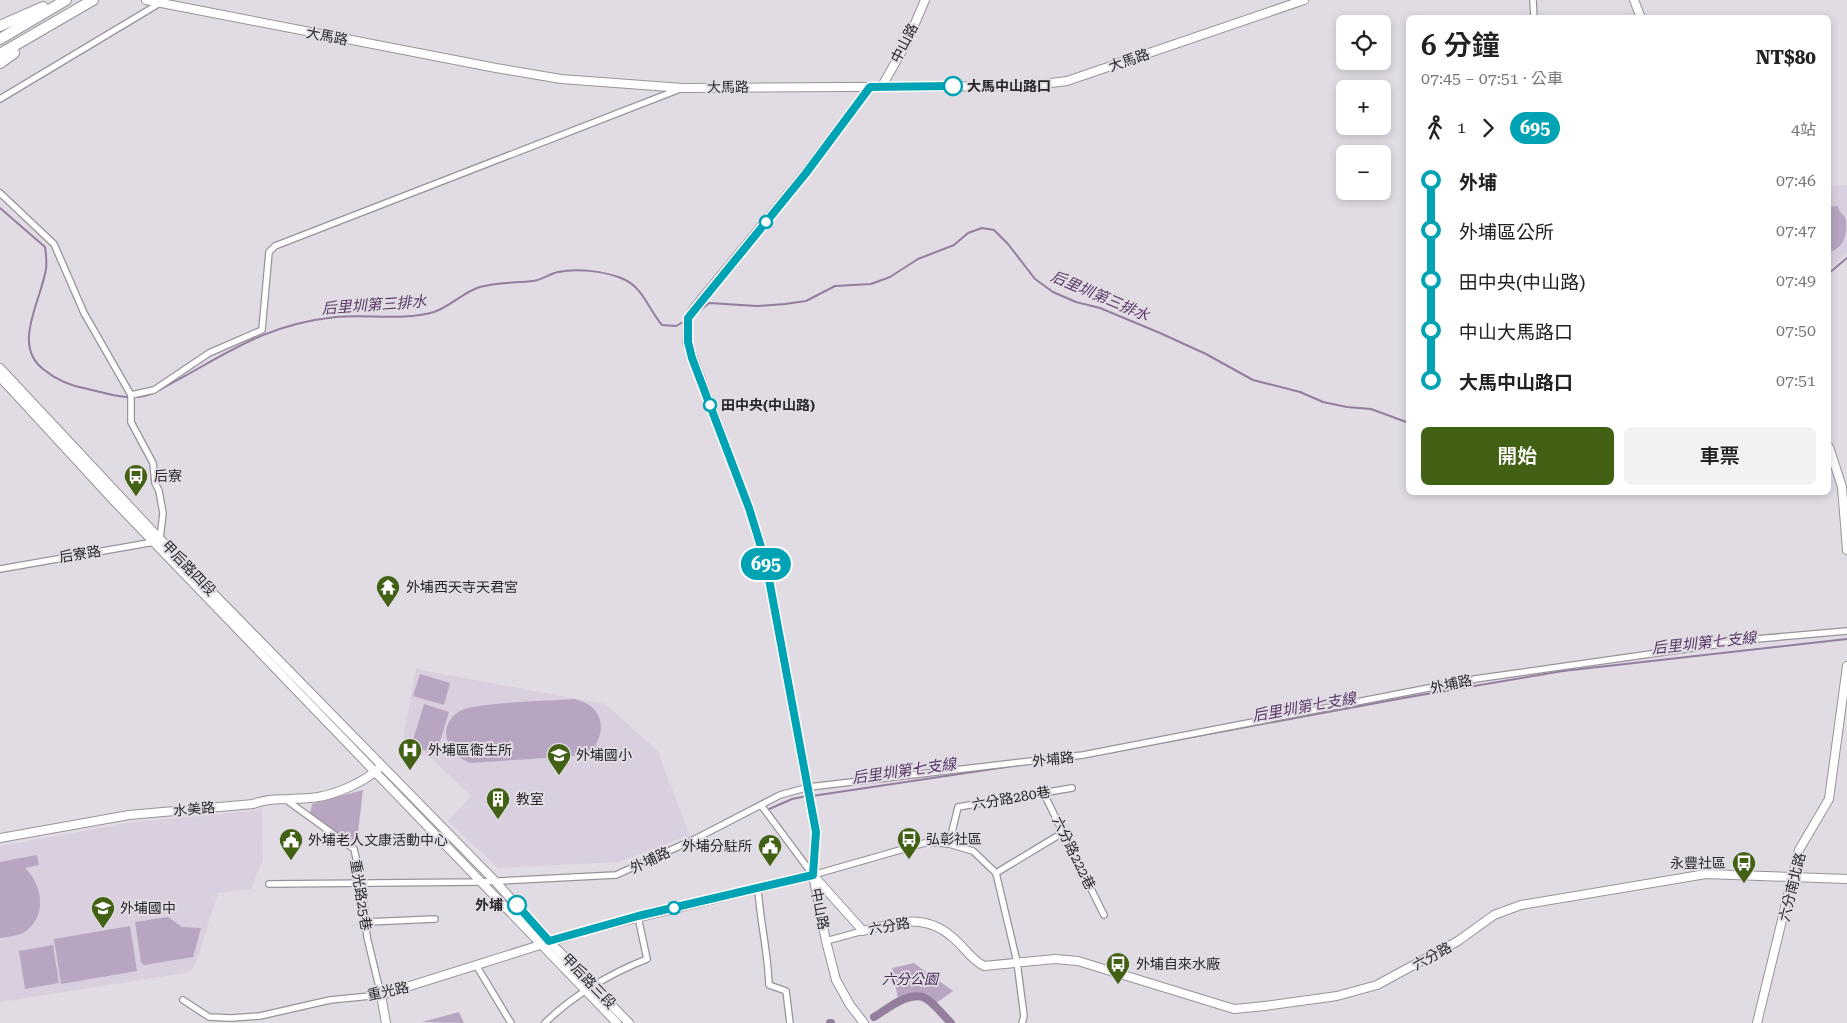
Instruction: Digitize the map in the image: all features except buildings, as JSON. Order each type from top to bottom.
[{"type":"highway","points":[[0,26],[60,0]]},
{"type":"highway","points":[[0,39],[66,0]]},
{"type":"highway","points":[[0,63],[93,0]]},
{"type":"highway","points":[[0,54],[55,24]]},
{"type":"street","name":"大馬路","points":[[146,0],[515,71],[561,78],[683,88],[1028,86],[1067,81],[1304,0]]},
{"type":"street","name":"中山路","points":[[882,86],[907,42],[925,0]]},
{"type":"street","points":[[1533,0],[1534,15]]},
{"type":"street","points":[[1634,0],[1640,15]]},
{"type":"street","points":[[0,99],[161,2]]},
{"type":"street","name":"中山路","points":[[864,1023],[850,1005],[836,980],[826,941],[813,875],[816,832],[766,563],[749,508],[692,358],[688,342],[688,318],[806,173],[870,87]]},
{"type":"street","points":[[132,394],[154,390],[209,353],[262,330],[269,252],[275,246],[683,88]]},
{"type":"street","points":[[0,193],[54,244],[84,313],[132,394],[131,422],[152,463],[163,513],[157,540]]},
{"type":"street","name":"甲后路四段","points":[[0,368],[157,540],[382,765]]},
{"type":"street","name":"甲后路四段","points":[[0,377],[157,540],[375,772]]},
{"type":"street","points":[[1831,453],[1842,487],[1847,550]]},
{"type":"street","name":"后寮路","points":[[0,569],[157,540]]},
{"type":"street","name":"外埔路","points":[[269,884],[480,882],[616,875],[695,839],[780,795],[808,788],[1083,755],[1484,677],[1756,639],[1847,631]]},
{"type":"street","name":"六分南北路","points":[[1757,1023],[1799,850],[1829,799],[1847,666]]},
{"type":"street","name":"水美路","points":[[0,838],[129,815],[319,797],[349,786],[375,772],[382,765]]},
{"type":"street","name":"甲后路三段","points":[[382,765],[495,881],[549,941],[630,1023]]},
{"type":"street","name":"甲后路三段","points":[[375,772],[540,946],[617,1023]]},
{"type":"street","name":"六分路280巷","points":[[949,844],[958,807],[1072,788]]},
{"type":"street","name":"六分路222巷","points":[[1043,792],[1104,915]]},
{"type":"street","name":"重光路25巷","points":[[285,799],[354,849],[362,884],[367,937],[381,995]]},
{"type":"street","points":[[760,805],[813,875]]},
{"type":"street","points":[[996,873],[1064,832]]},
{"type":"street","points":[[540,946],[549,941],[638,916],[813,875],[928,842],[949,844],[973,851],[996,873],[1017,962],[1024,1016],[1022,1023]]},
{"type":"street","name":"六分路","points":[[813,875],[863,931],[896,922],[924,922],[939,927],[953,937],[974,961],[984,966],[1055,959],[1078,962],[1234,1008],[1265,1006],[1337,996],[1377,985],[1458,942],[1494,915],[1521,905],[1706,874],[1847,879]]},
{"type":"street","points":[[758,889],[760,920],[768,957],[769,985],[786,991],[790,1023]]},
{"type":"street","points":[[545,1023],[559,1009],[594,986],[647,959],[638,916]]},
{"type":"street","points":[[367,922],[435,919]]},
{"type":"street","points":[[826,941],[863,931]]},
{"type":"street","name":"重光路","points":[[183,1000],[209,1017],[231,1021],[330,1000],[381,995],[540,946]]},
{"type":"street","points":[[476,965],[511,1023]]},
{"type":"street","points":[[381,995],[386,1023]]},
{"type":"shaded area","points":[[1847,185],[1847,253],[1831,267],[1831,187]]},
{"type":"shaded area","name":"外埔國小","points":[[416,669],[605,704],[657,750],[690,835],[619,862],[498,868],[448,821],[471,796],[429,756],[401,751]]},
{"type":"shaded area","name":"外埔國中","points":[[262,808],[263,860],[251,889],[218,893],[196,963],[192,970],[185,973],[0,1002],[0,846],[127,823],[251,811]]},
{"type":"green space","points":[[1838,206],[1846,220],[1846,231],[1844,240],[1838,248],[1831,251],[1831,207]]},
{"type":"green space","points":[[420,674],[450,683],[444,705],[413,696]]},
{"type":"green space","points":[[574,699],[590,706],[599,716],[601,730],[595,746],[603,746],[603,754],[471,763],[456,754],[447,740],[446,732],[452,717],[468,708],[497,704]]},
{"type":"green space","points":[[424,704],[449,712],[436,754],[411,746]]},
{"type":"green space","points":[[363,790],[357,841],[348,840],[310,814],[312,804]]},
{"type":"green space","points":[[37,855],[39,865],[25,868],[36,883],[39,892],[39,910],[36,919],[31,927],[23,933],[0,938],[0,862]]},
{"type":"green space","points":[[168,917],[182,927],[201,928],[193,957],[144,965],[141,962],[135,922]]},
{"type":"green space","points":[[130,926],[137,971],[61,984],[54,939]]},
{"type":"green space","points":[[53,945],[59,983],[25,989],[19,951]]},
{"type":"green space","name":"六分公園","points":[[914,963],[953,991],[935,1004],[925,996],[918,994],[898,999],[892,968]]},
{"type":"green space","points":[[459,1012],[464,1023],[422,1022]]},
{"type":"waterway","name":"后里圳第三排水","points":[[0,208],[45,247],[46,269],[29,335],[30,348],[34,359],[53,376],[76,386],[130,397],[138,397],[155,392]]},
{"type":"waterway","name":"后里圳第三排水","points":[[693,316],[709,303],[757,306],[785,304],[806,301],[835,286],[871,284],[890,277],[918,259],[954,245],[968,233],[982,228],[994,230],[1008,244],[1035,279],[1053,292],[1076,302],[1100,308],[1160,333],[1206,354],[1253,380],[1300,392],[1323,402],[1371,409],[1406,422]]},
{"type":"waterway","name":"后里圳第三排水","points":[[1831,271],[1847,258]]},
{"type":"waterway","name":"后里圳第三排水","points":[[159,390],[243,344],[285,327],[336,317],[422,315],[440,310],[468,292],[486,285],[527,282],[565,271],[590,271],[621,278],[635,286],[662,325],[676,326],[685,321]]},
{"type":"waterway","name":"后里圳第七支線","points":[[1106,753],[1409,697],[1563,671],[1847,639]]},
{"type":"waterway","name":"后里圳第七支線","points":[[812,796],[1027,764]]},
{"type":"waterway","name":"后里圳第七支線","points":[[767,810],[792,799],[807,796]]},
{"type":"waterway","points":[[874,1017],[898,1002],[919,996],[932,1003],[951,1023]]},
{"type":"bus line","name":"695","points":[[517,905],[549,941],[638,916],[813,875],[816,832],[766,563],[749,508],[692,358],[688,342],[688,318],[695,307],[806,173],[870,87],[953,86]]},
{"type":"place","name":"大馬中山路口","points":[[953,86]]},
{"type":"place","name":"田中央(中山路)","points":[[710,405]]},
{"type":"place","name":"后寮","points":[[136,497]]},
{"type":"place","name":"外埔西天寺天君宮","points":[[388,608]]},
{"type":"place","name":"外埔區衛生所","points":[[410,771]]},
{"type":"place","name":"外埔國小","points":[[559,776]]},
{"type":"place","name":"教室","points":[[498,820]]},
{"type":"place","name":"弘彰社區","points":[[909,860]]},
{"type":"place","name":"外埔老人文康活動中心","points":[[291,861]]},
{"type":"place","name":"外埔分駐所","points":[[770,867]]},
{"type":"place","name":"永豐社區","points":[[1744,884]]},
{"type":"place","name":"外埔","points":[[517,905]]},
{"type":"place","name":"外埔國中","points":[[103,929]]},
{"type":"place","name":"外埔自來水廠","points":[[1118,985]]}]
